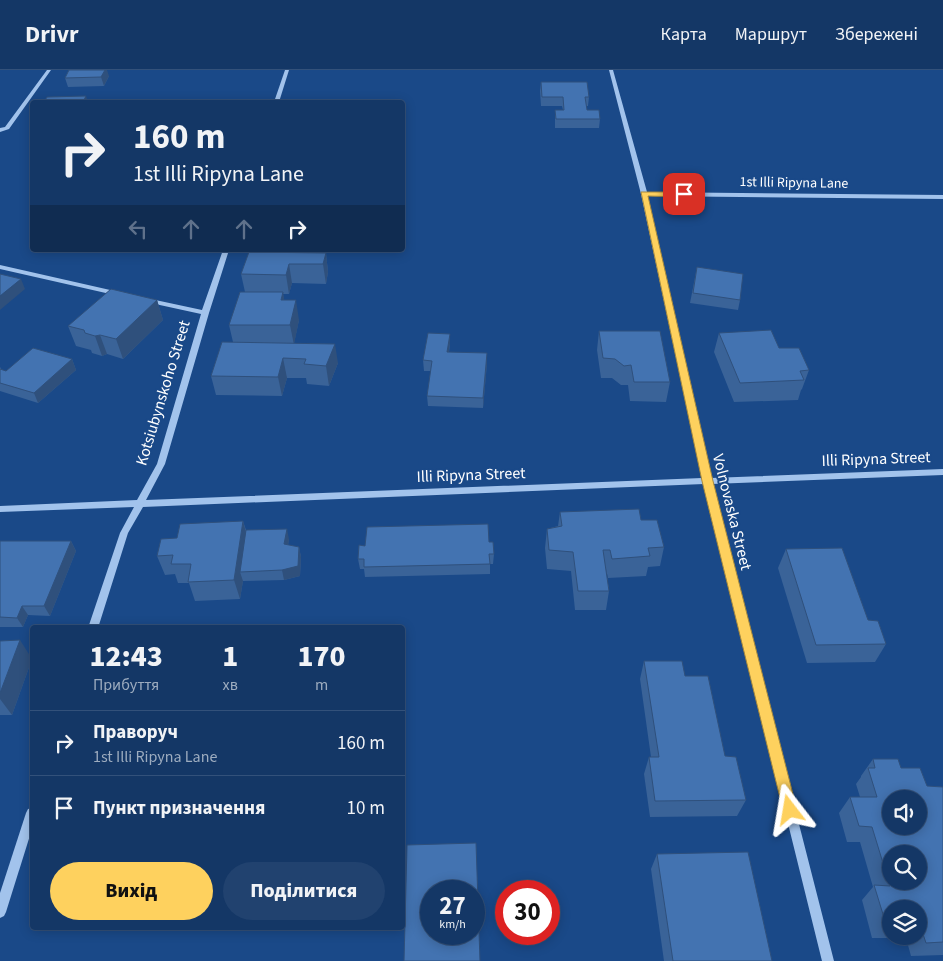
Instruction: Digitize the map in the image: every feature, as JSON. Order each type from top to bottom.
[{"type":"street","points":[[0,130],[7,128],[49,70]]},
{"type":"street","points":[[277,100],[287,70]]},
{"type":"street","name":"Volnovaska Street","points":[[611,70],[644,194],[707,481],[828,961]]},
{"type":"street","name":"1st Illi Ripyna Lane","points":[[644,194],[943,197]]},
{"type":"street","name":"Kotsiubynskoho Street","points":[[94,625],[124,533],[161,464],[205,313],[225,252]]},
{"type":"street","points":[[0,267],[130,297]]},
{"type":"street","points":[[139,299],[205,313]]},
{"type":"street","name":"Illi Ripyna Street","points":[[0,509],[943,472]]},
{"type":"street","points":[[0,912],[30,819]]},
{"type":"building","points":[[69,70],[105,70],[101,77],[65,78]]},
{"type":"building","points":[[541,82],[587,82],[589,97],[585,97],[587,110],[599,110],[600,119],[556,119],[555,110],[564,110],[563,97],[542,97]]},
{"type":"building","points":[[86,96],[84,100],[45,100],[47,97]]},
{"type":"building","points":[[249,252],[326,253],[323,264],[289,264],[286,275],[241,274]]},
{"type":"building","points":[[697,267],[743,274],[740,300],[693,293]]},
{"type":"building","points":[[0,274],[21,279],[0,296]]},
{"type":"building","points":[[111,289],[157,300],[116,339],[100,335],[95,336],[85,333],[84,330],[68,326]]},
{"type":"building","points":[[240,292],[283,292],[281,300],[296,300],[290,325],[229,325]]},
{"type":"building","points":[[771,330],[779,348],[799,348],[809,370],[800,371],[804,380],[740,383],[719,333]]},
{"type":"building","points":[[599,331],[660,331],[670,382],[634,382],[631,365],[624,366],[615,359],[603,358]]},
{"type":"building","points":[[428,333],[450,334],[447,352],[487,353],[483,398],[427,396],[432,361],[423,360]]},
{"type":"building","points":[[222,342],[335,344],[326,366],[304,364],[306,359],[283,358],[278,377],[211,376]]},
{"type":"building","points":[[33,348],[72,359],[34,393],[0,383],[0,369],[6,371]]},
{"type":"building","points":[[639,509],[641,520],[657,520],[664,547],[648,548],[650,556],[612,559],[610,550],[603,550],[609,591],[578,591],[573,552],[549,550],[547,529],[562,526],[560,512]]},
{"type":"building","points":[[243,521],[234,580],[188,582],[191,564],[171,564],[173,555],[157,556],[161,539],[177,538],[180,524]]},
{"type":"building","points":[[488,524],[489,542],[493,542],[494,554],[489,554],[490,564],[364,567],[364,559],[358,559],[359,545],[365,546],[367,527]]},
{"type":"building","points":[[287,529],[284,544],[299,547],[298,566],[282,570],[240,572],[246,530]]},
{"type":"building","points":[[0,541],[71,541],[44,606],[22,606],[17,618],[0,617]]},
{"type":"building","points":[[842,548],[868,620],[878,621],[886,644],[816,645],[786,549]]},
{"type":"building","points":[[20,640],[0,693],[0,641]]},
{"type":"building","points":[[644,661],[682,661],[685,676],[708,676],[725,756],[736,757],[746,800],[655,801],[649,757],[659,757]]},
{"type":"building","points":[[873,759],[898,759],[901,768],[920,768],[927,786],[943,787],[943,942],[927,943],[927,900],[882,900],[882,911],[874,885],[882,886],[882,890],[927,890],[927,845],[882,845],[882,860],[872,827],[859,826],[850,797],[877,797],[868,768],[875,768]]},
{"type":"building","points":[[476,843],[477,880],[420,880],[420,945],[479,945],[480,961],[404,961],[407,845]]},
{"type":"building","points":[[748,852],[772,961],[673,961],[657,854]]},
{"type":"route","points":[[684,194],[644,194],[707,481],[790,810]]}]
